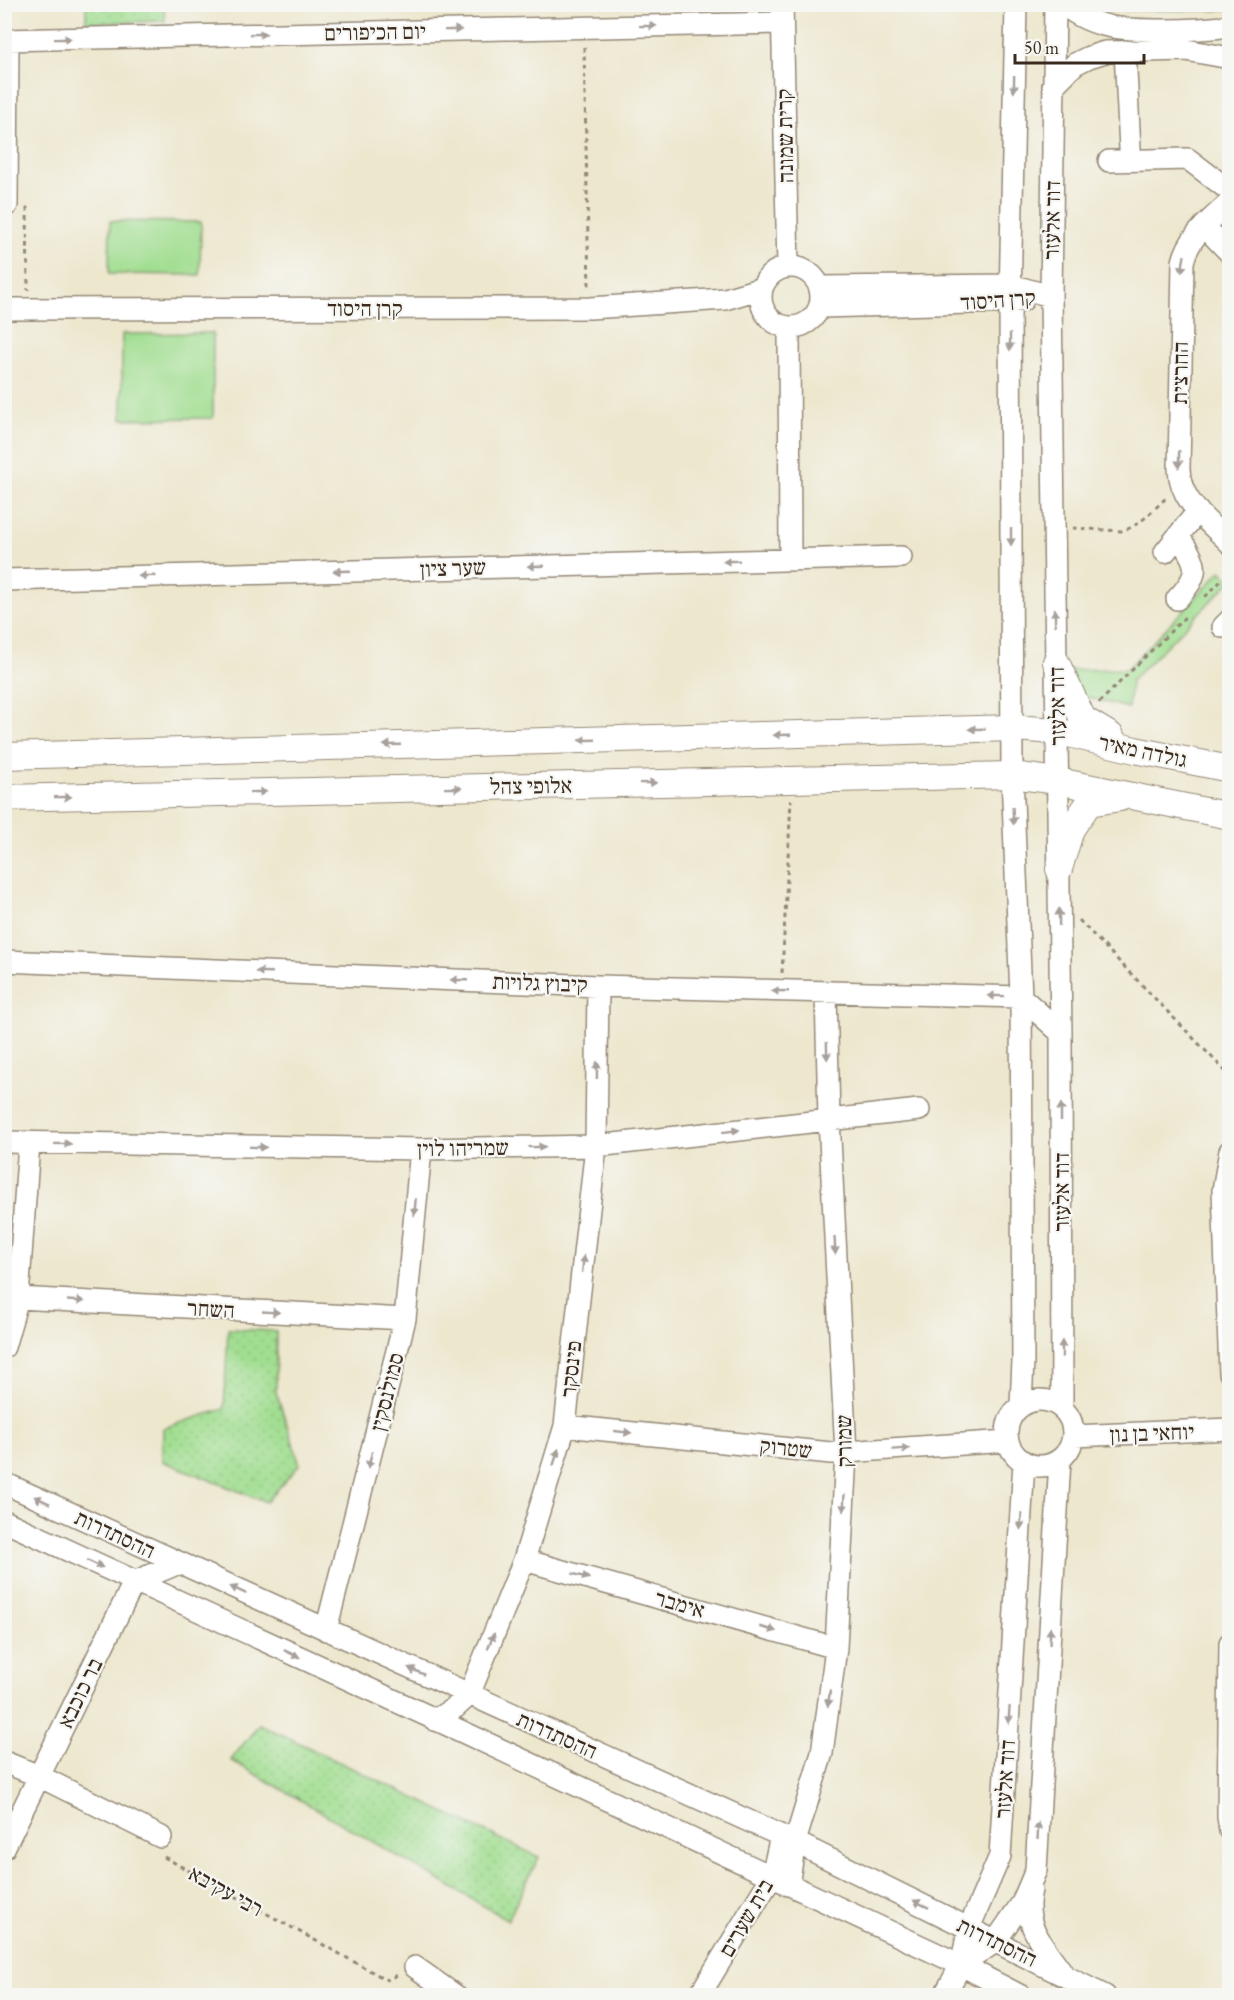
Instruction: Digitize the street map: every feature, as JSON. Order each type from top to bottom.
[{"type":"main road","points":[[1056,662],[1083,719],[1135,750]]},
{"type":"main road","name":"אלופי צהל","points":[[4,756],[1013,728],[1056,731]]},
{"type":"main road","name":"גולדה מאיר","points":[[1056,731],[1230,769]]},
{"type":"main road","name":"אלופי צהל","points":[[4,798],[1012,775],[1058,781]]},
{"type":"main road","name":"גולדה מאיר","points":[[1058,781],[1230,816]]},
{"type":"main road","points":[[1059,869],[1071,829],[1089,803],[1134,795]]},
{"type":"street","name":"דוד אלעזר","points":[[1008,1442],[1006,1431],[1009,1421],[1021,1405],[1023,1362],[1022,997],[1012,775],[1010,293],[1016,4]]},
{"type":"street","name":"דוד אלעזר","points":[[1055,4],[1051,296],[1061,1034],[1062,1408],[1073,1425],[1074,1436],[1071,1445],[1060,1460],[1036,1870],[1028,1900],[1032,1930],[1064,1975]]},
{"type":"street","points":[[1064,4],[1090,21],[1119,29],[1204,29],[1230,26]]},
{"type":"street","name":"יום הכיפורים","points":[[6,40],[584,27],[782,14]]},
{"type":"street","name":"קרית שמונה","points":[[782,14],[788,267]]},
{"type":"street","points":[[6,40],[6,206]]},
{"type":"street","points":[[1053,86],[1082,60],[1105,52],[1186,50],[1230,58]]},
{"type":"street","points":[[1125,51],[1130,149]]},
{"type":"street","points":[[1109,161],[1188,159],[1230,191]]},
{"type":"street","name":"החרצית","points":[[1230,202],[1204,226],[1188,247],[1182,267],[1179,470],[1181,485],[1187,498],[1230,543]]},
{"type":"street","points":[[1204,226],[1230,253]]},
{"type":"street","points":[[788,267],[798,268],[815,278],[820,297],[815,316],[808,322],[789,327],[772,321],[766,314],[762,297],[772,274],[788,267]]},
{"type":"street","name":"קרן היסוד","points":[[820,297],[1010,293],[1051,296]]},
{"type":"street","name":"קרן היסוד","points":[[4,309],[590,308],[762,297]]},
{"type":"street","points":[[789,327],[790,559]]},
{"type":"street","points":[[1183,606],[1195,570],[1192,558],[1171,544],[1198,511]]},
{"type":"street","name":"שער ציון","points":[[4,580],[901,557]]},
{"type":"street","name":"קיבוץ גלויות","points":[[4,961],[598,986],[1022,997]]},
{"type":"street","name":"פינסקר","points":[[435,1720],[456,1707],[469,1695],[524,1560],[565,1426],[596,1146],[598,986]]},
{"type":"street","name":"שמורק","points":[[780,1881],[788,1839],[822,1753],[836,1648],[846,1453],[829,1119],[826,992]]},
{"type":"street","points":[[1022,997],[1061,1034]]},
{"type":"street","name":"שמריהו לוין","points":[[4,1143],[421,1149],[596,1146],[919,1110]]},
{"type":"street","points":[[4,1347],[18,1298],[29,1143]]},
{"type":"street","name":"סמולנסקין","points":[[326,1630],[405,1319],[421,1149]]},
{"type":"street","points":[[1230,1151],[1223,1190],[1230,1373]]},
{"type":"street","name":"השחר","points":[[18,1298],[405,1319]]},
{"type":"street","points":[[1021,1405],[1042,1399],[1062,1408]]},
{"type":"street","name":"שטרוק","points":[[565,1426],[846,1453],[1008,1442]]},
{"type":"street","name":"יוחאי בן נון","points":[[1074,1436],[1230,1430]]},
{"type":"street","points":[[1008,1442],[1011,1450],[1024,1462],[1043,1466],[1060,1460]]},
{"type":"street","name":"דוד אלעזר","points":[[961,1965],[969,1928],[1000,1856],[1024,1462]]},
{"type":"street","name":"ההסתדרות","points":[[4,1483],[788,1839],[1105,1995]]},
{"type":"street","name":"ההסתדרות","points":[[4,1521],[1022,1995]]},
{"type":"street","name":"אימבר","points":[[524,1560],[836,1648]]},
{"type":"street","points":[[134,1582],[179,1563]]},
{"type":"street","name":"בר כוכבא","points":[[4,1848],[134,1582]]},
{"type":"street","points":[[1230,1643],[1228,1816],[1230,1831]]},
{"type":"street","points":[[4,1762],[39,1776],[161,1837]]},
{"type":"street","name":"דוד אלעזר","points":[[961,1965],[995,1942],[1022,1903],[1036,1870]]},
{"type":"street","name":"בית שערים","points":[[699,1995],[780,1881]]},
{"type":"street","points":[[944,1995],[961,1965]]},
{"type":"street","points":[[415,1967],[456,1995]]},
{"type":"path","points":[[584,27],[590,308]]},
{"type":"path","points":[[6,206],[27,208],[28,309]]},
{"type":"path","points":[[1054,527],[1121,531],[1128,529],[1135,526],[1181,485]]},
{"type":"path","points":[[1205,597],[1230,572]]},
{"type":"path","points":[[1083,719],[1183,606]]},
{"type":"path","points":[[782,991],[792,780]]},
{"type":"path","points":[[1059,899],[1230,1077]]},
{"type":"path","name":"רבי עקיבא","points":[[161,1837],[163,1856],[387,1980],[415,1967]]},
{"type":"green space","points":[[1229,4],[1227,10],[1110,10],[1094,5]]},
{"type":"green space","points":[[86,5],[164,5],[165,21],[86,23]]},
{"type":"green space","points":[[110,221],[201,222],[200,275],[109,274]]},
{"type":"green space","points":[[213,333],[213,418],[122,419],[122,334]]},
{"type":"green space","points":[[1221,571],[1229,579],[1229,583],[1131,681],[1128,708],[1075,694],[1062,670],[1127,669]]},
{"type":"green space","points":[[228,1329],[276,1331],[276,1392],[300,1464],[266,1502],[162,1461],[163,1428],[224,1409]]},
{"type":"green space","points":[[259,1724],[539,1857],[508,1920],[231,1760]]}]
